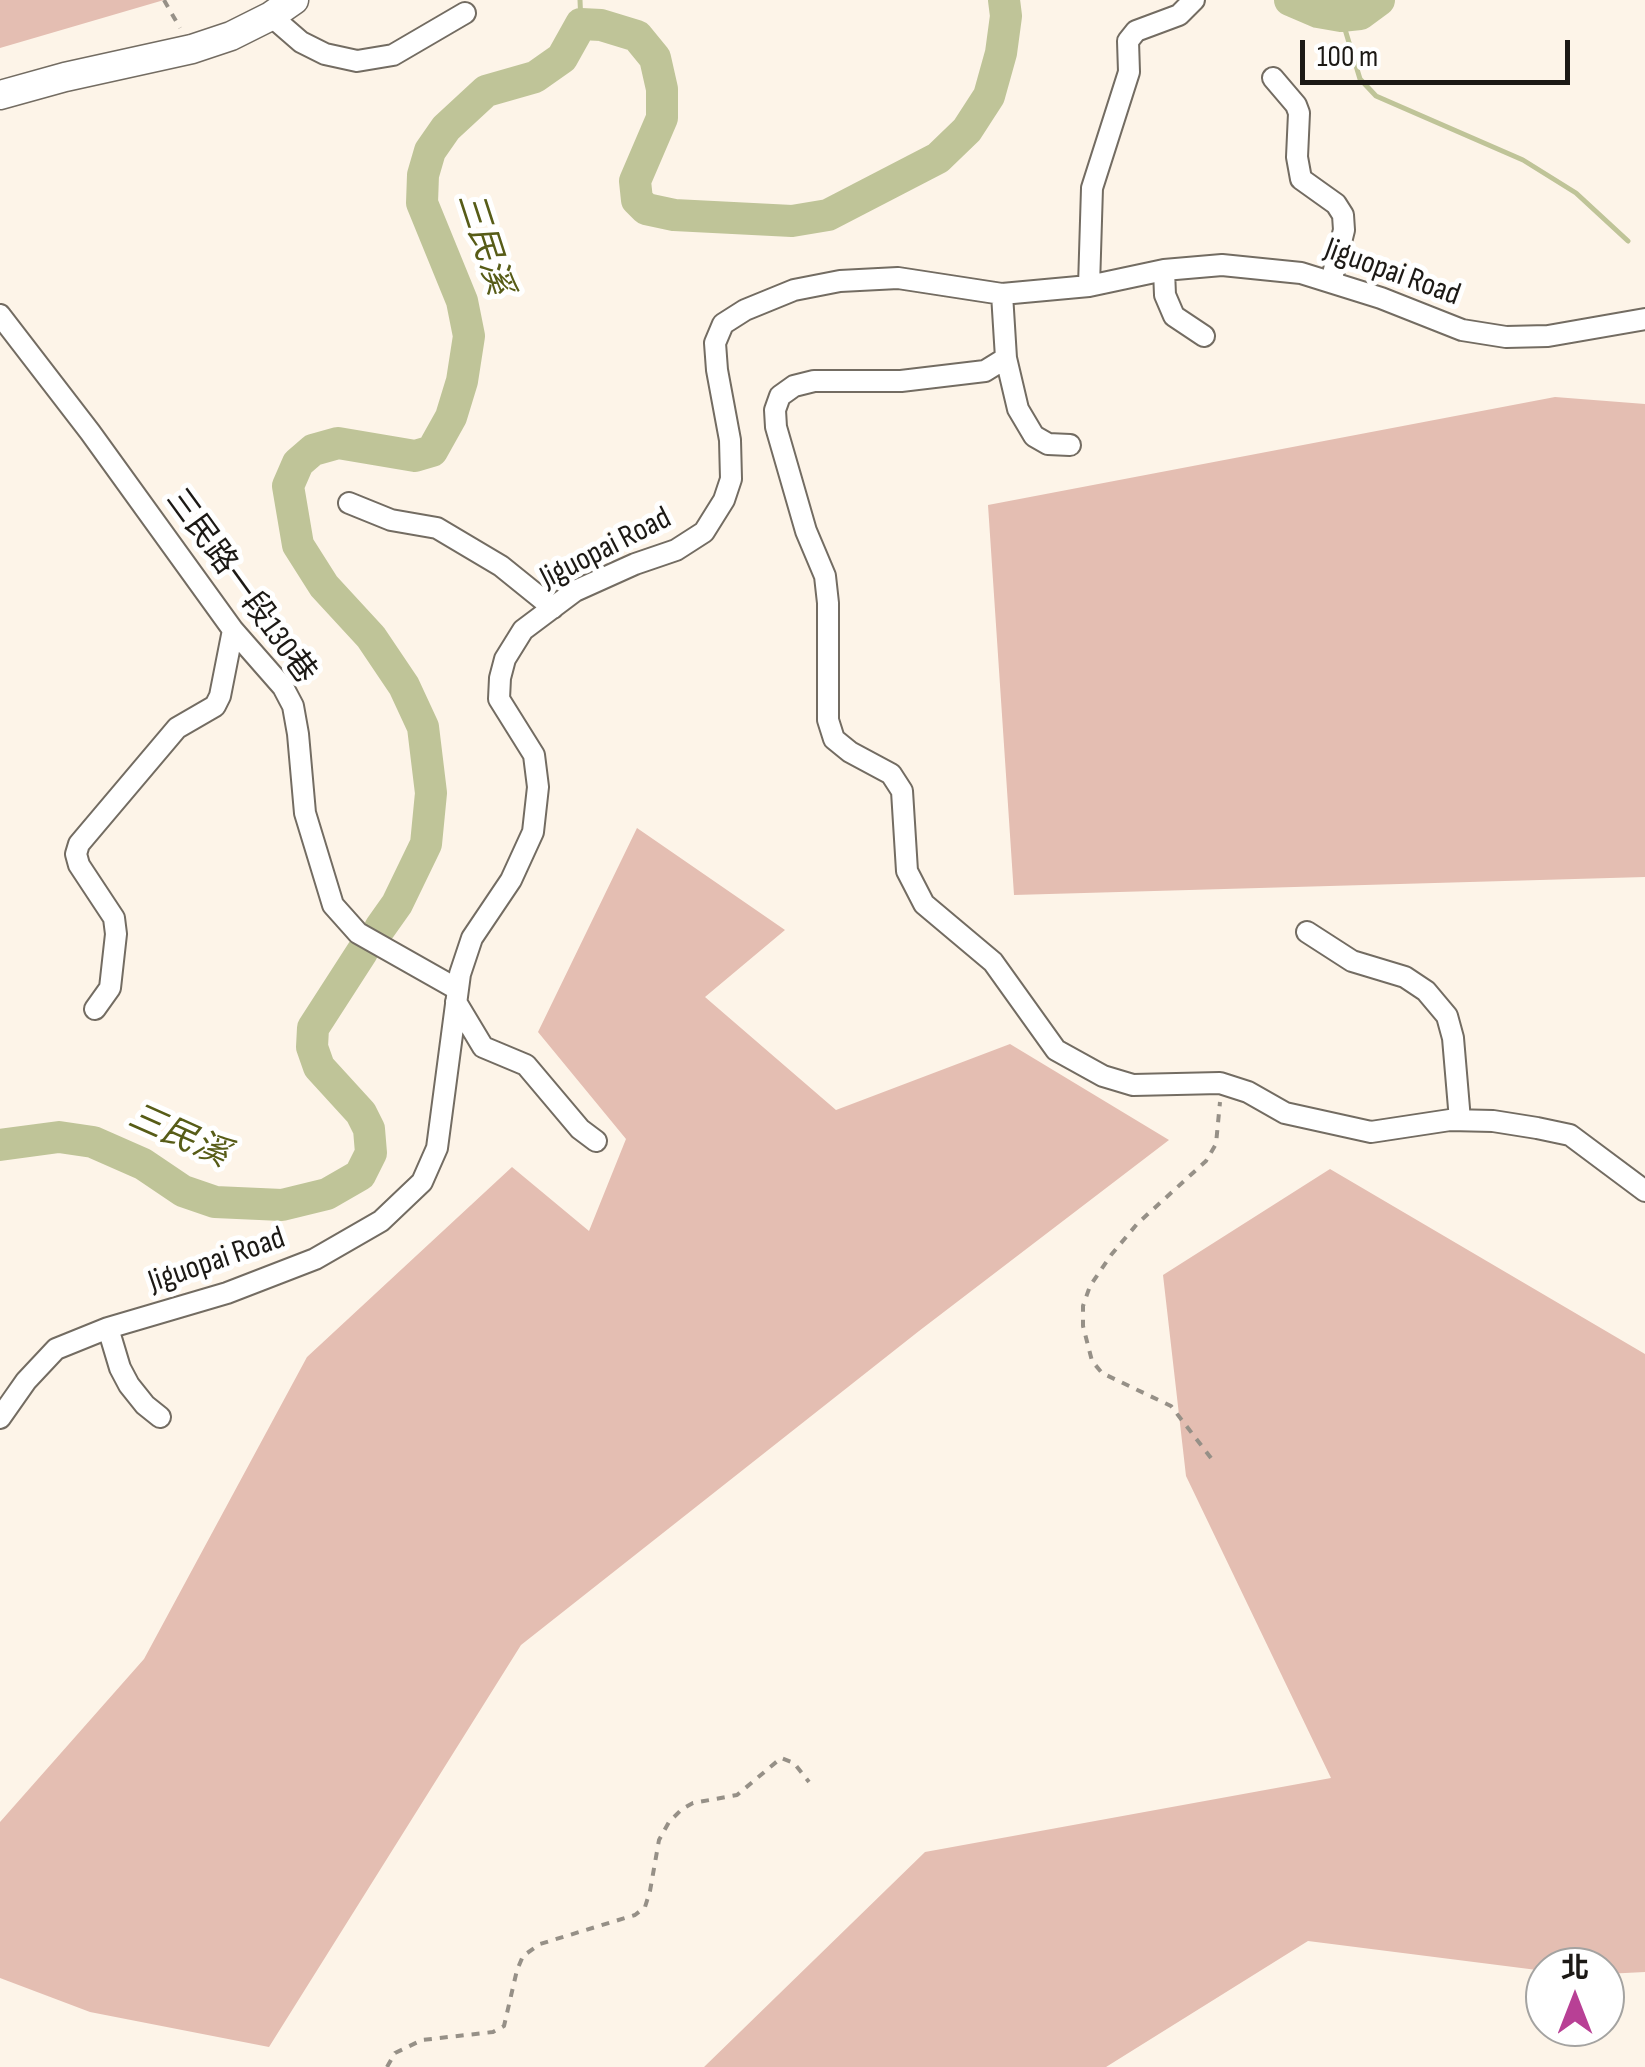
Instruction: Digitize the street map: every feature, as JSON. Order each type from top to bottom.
[{"type":"main road","points":[[0,95],[192,50],[231,36],[282,8]]},
{"type":"street","points":[[1090,286],[1088,227],[1092,188],[1130,72],[1128,42],[1136,31],[1179,15],[1194,0]]},
{"type":"street","points":[[282,8],[300,42],[325,54],[357,60],[393,55],[465,13]]},
{"type":"street","points":[[1272,78],[1299,113],[1300,179],[1336,204],[1343,216],[1342,246],[1331,282]]},
{"type":"street","name":"Jiguopai Road","points":[[0,1418],[56,1349],[108,1328],[227,1294],[315,1259],[381,1220],[422,1182],[437,1148],[457,995],[472,938],[511,880],[533,832],[538,787],[534,755],[500,699],[505,658],[523,630],[575,591],[676,550],[704,532],[724,500],[730,479],[730,440],[715,343],[723,324],[745,310],[794,290],[840,280],[898,278],[1002,294],[1090,286],[1164,270],[1222,265],[1274,268],[1331,282],[1462,330],[1506,337],[1548,336],[1645,319]]},
{"type":"street","points":[[1164,270],[1166,295],[1174,316],[1204,336]]},
{"type":"street","points":[[1002,294],[1006,358],[1018,409],[1034,436],[1048,444],[1070,444]]},
{"type":"street","name":"三民路一段130巷","points":[[0,315],[293,706],[305,813],[333,905],[358,933],[457,995]]},
{"type":"street","points":[[1006,358],[985,371],[900,381],[814,381],[794,386],[780,396],[775,410],[776,427],[806,531],[825,576],[828,720],[834,738],[850,752],[891,774],[902,791],[908,872],[924,904],[993,962],[1056,1050],[1076,1064],[1133,1085],[1220,1082],[1248,1092],[1285,1113],[1343,1128],[1382,1131],[1460,1120],[1493,1121],[1570,1135],[1645,1191]]},
{"type":"street","points":[[349,503],[391,520],[437,528],[500,566],[552,608]]},
{"type":"street","points":[[95,1008],[110,988],[116,934],[114,918],[79,865],[79,844],[176,728],[215,706],[233,630]]},
{"type":"street","points":[[1306,932],[1352,961],[1405,978],[1426,991],[1448,1016],[1454,1038],[1460,1120]]},
{"type":"street","points":[[457,995],[483,1047],[526,1065],[580,1129],[596,1141]]},
{"type":"street","points":[[108,1328],[129,1385],[145,1406],[160,1417]]},
{"type":"path","points":[[164,0],[192,50]]},
{"type":"path","points":[[1211,1458],[1172,1406],[1102,1373],[1092,1361],[1083,1326],[1083,1306],[1090,1286],[1111,1254],[1137,1224],[1206,1161],[1216,1144],[1220,1082]]},
{"type":"path","points":[[386,2067],[396,2053],[422,2040],[493,2032],[504,2026],[523,1956],[540,1944],[635,1915],[645,1907],[659,1840],[682,1809],[693,1802],[737,1795],[781,1758],[788,1758],[809,1782]]},
{"type":"shaded area","points":[[0,0],[164,0],[0,48]]},
{"type":"shaded area","points":[[1555,397],[1645,404],[1645,877],[1014,895],[988,505]]},
{"type":"shaded area","points":[[637,828],[785,930],[705,997],[836,1110],[1010,1044],[1169,1140],[919,1331],[521,1645],[269,2047],[90,2012],[0,1978],[0,1822],[144,1659],[307,1357],[512,1167],[589,1231],[626,1139],[538,1032]]},
{"type":"shaded area","points":[[1330,1169],[1645,1354],[1645,1972],[1625,1973],[1625,1947],[1525,1947],[1525,1968],[1308,1941],[1106,2067],[704,2067],[925,1852],[1331,1778],[1186,1476],[1163,1275]]},
{"type":"waterway","points":[[580,0],[581,24]]},
{"type":"waterway","name":"三民溪","points":[[380,928],[397,904],[426,844],[431,793],[423,727],[404,686],[371,637],[324,586],[298,545],[288,486],[298,463],[313,450],[338,443],[415,456],[432,451],[451,417],[469,336],[462,301],[422,203],[423,175],[430,151],[446,128],[486,91],[535,77],[562,58],[581,24],[601,25],[637,36],[655,58],[662,89],[662,118],[635,181],[637,200],[646,209],[674,215],[792,221],[828,215],[938,158],[967,130],[989,96],[1001,53],[1004,0]]},
{"type":"waterway","name":"三民溪","points":[[1290,0],[1318,12],[1341,16],[1360,14],[1379,0]]},
{"type":"waterway","points":[[1341,16],[1360,79],[1376,96],[1523,160],[1576,193],[1628,241]]},
{"type":"waterway","name":"三民溪","points":[[0,1145],[59,1137],[93,1142],[143,1164],[183,1191],[215,1202],[282,1205],[327,1194],[360,1175],[371,1153],[369,1129],[361,1113],[319,1067],[312,1047],[313,1028],[362,952]]}]
